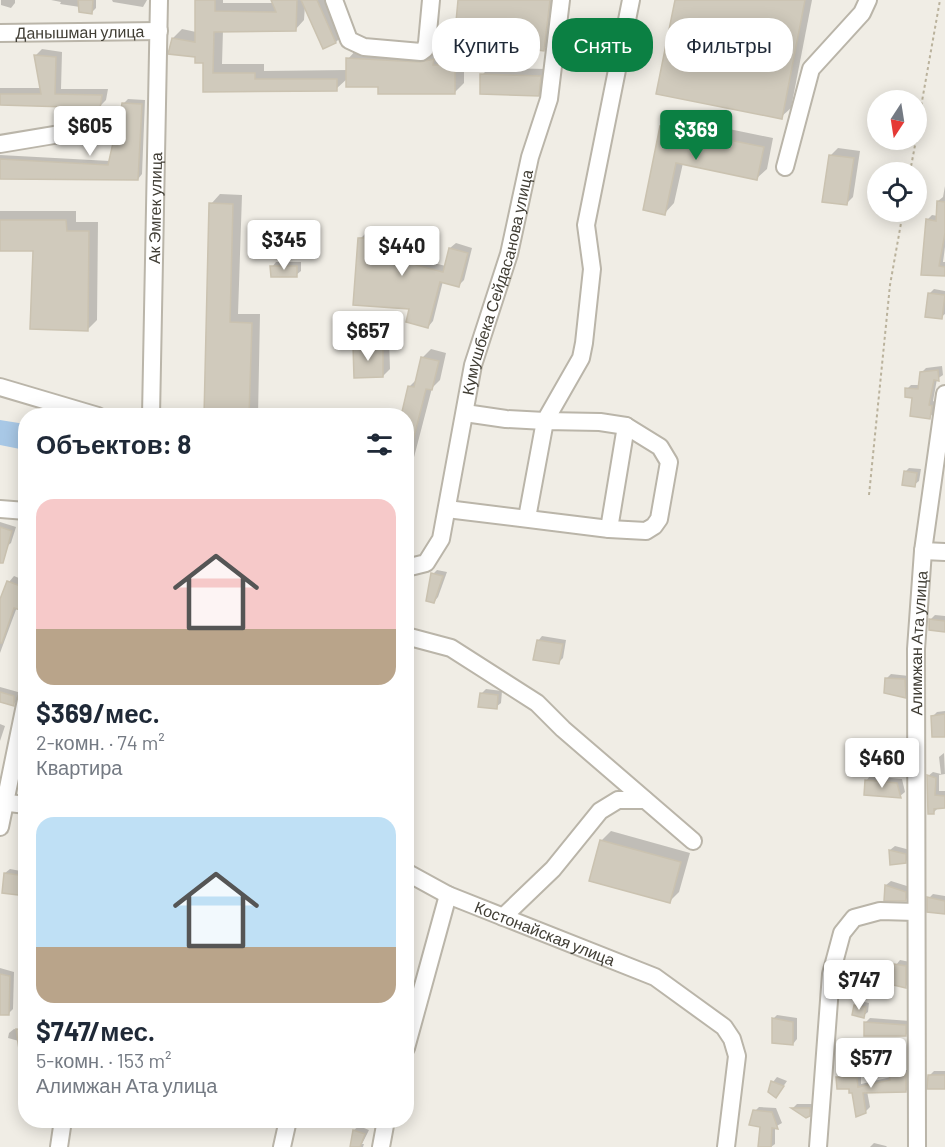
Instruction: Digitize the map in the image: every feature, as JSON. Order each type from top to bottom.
[{"type":"street","name":"Ак Эмгек улица","points":[[151,408],[159,0]]},
{"type":"street","points":[[334,0],[349,40],[364,47],[421,52],[427,43],[431,0]]},
{"type":"street","name":"Кумушбека Сейдасанова улица","points":[[414,566],[426,562],[441,539],[473,365],[510,254],[530,157],[549,99],[561,0]]},
{"type":"street","points":[[527,518],[545,421],[583,351],[592,269],[586,225],[631,0]]},
{"type":"street","points":[[785,167],[811,69],[862,13],[868,0]]},
{"type":"street","name":"Данышман улица","points":[[0,33],[159,31]]},
{"type":"street","points":[[0,144],[108,126]]},
{"type":"street","points":[[0,387],[71,408]]},
{"type":"street","name":"Алимжан Ата улица","points":[[917,1147],[916,649],[923,551],[945,394]]},
{"type":"street","points":[[447,509],[609,529],[645,531],[654,526],[659,519],[669,462],[660,447],[626,426],[600,422],[506,419],[465,413]]},
{"type":"street","points":[[609,529],[626,426]]},
{"type":"street","points":[[0,509],[18,510]]},
{"type":"street","points":[[923,551],[945,552]]},
{"type":"street","points":[[414,638],[450,648],[537,703],[563,729],[693,841]]},
{"type":"street","points":[[0,827],[2,802],[18,734]]},
{"type":"street","points":[[503,917],[553,869],[600,811],[618,800],[645,800]]},
{"type":"street","points":[[2,802],[18,804]]},
{"type":"street","name":"Костонайская улица","points":[[414,876],[448,895],[655,977],[724,1027],[732,1039],[737,1056],[726,1147]]},
{"type":"street","points":[[414,1019],[448,895]]},
{"type":"street","points":[[818,1147],[831,974],[842,933],[854,918],[880,911],[916,912]]},
{"type":"street","points":[[59,1147],[62,1128]]},
{"type":"street","points":[[282,1147],[286,1128]]},
{"type":"street","points":[[381,1147],[385,1128]]},
{"type":"path","points":[[924,90],[940,0]]},
{"type":"path","points":[[869,495],[890,285],[901,222]]},
{"type":"water","points":[[0,420],[18,423],[18,449],[0,445]]},
{"type":"building","points":[[78,0],[93,0],[92,14],[79,12]]},
{"type":"building","points":[[195,0],[215,0],[215,11],[276,12],[271,0],[297,0],[296,31],[214,32],[213,73],[255,73],[255,79],[337,79],[337,91],[203,92],[203,63],[195,63],[195,57],[168,54],[172,38],[195,42]]},
{"type":"building","points":[[301,0],[317,0],[336,43],[323,49]]},
{"type":"building","points":[[458,0],[550,0],[544,51],[540,50],[540,18],[456,18]]},
{"type":"building","points":[[675,0],[805,0],[793,62],[793,18],[671,18]]},
{"type":"building","points":[[665,49],[665,72],[791,72],[782,119],[656,94]]},
{"type":"building","points":[[34,55],[56,57],[55,94],[102,95],[100,108],[0,105],[0,94],[41,94]]},
{"type":"building","points":[[346,58],[420,62],[432,59],[432,72],[455,72],[455,94],[378,94],[378,87],[346,87]]},
{"type":"building","points":[[480,74],[541,76],[539,96],[480,94]]},
{"type":"building","points":[[122,103],[142,104],[138,180],[0,179],[0,159],[108,165],[118,129]]},
{"type":"building","points":[[660,126],[764,147],[757,180],[676,163],[665,215],[643,210]]},
{"type":"building","points":[[829,155],[854,158],[847,205],[822,202]]},
{"type":"building","points":[[937,201],[945,202],[945,233],[939,266],[945,267],[945,276],[921,275],[926,222],[927,219],[936,221]]},
{"type":"building","points":[[209,203],[233,204],[230,322],[252,323],[249,408],[204,408]]},
{"type":"building","points":[[0,220],[66,220],[67,231],[89,231],[88,331],[30,329],[33,251],[0,251]]},
{"type":"building","points":[[424,237],[416,265],[443,272],[449,248],[468,253],[459,287],[440,282],[428,328],[406,322],[409,309],[353,305],[358,238]]},
{"type":"building","points":[[270,266],[297,266],[297,277],[271,277]]},
{"type":"building","points":[[928,293],[945,295],[942,319],[925,317]]},
{"type":"building","points":[[353,346],[383,346],[383,377],[354,378]]},
{"type":"building","points":[[421,357],[439,361],[432,390],[426,389],[414,437],[414,408],[403,408],[408,386],[414,387]]},
{"type":"building","points":[[938,370],[939,381],[934,380],[929,405],[932,406],[930,419],[910,416],[912,398],[905,397],[905,388],[918,389],[920,372]]},
{"type":"building","points":[[904,471],[917,473],[915,487],[902,485]]},
{"type":"building","points":[[0,527],[12,531],[3,563],[0,563]]},
{"type":"building","points":[[431,573],[443,576],[434,603],[426,601]]},
{"type":"building","points":[[7,581],[18,585],[18,609],[14,608],[2,643],[0,643],[0,599]]},
{"type":"building","points":[[929,619],[945,621],[945,632],[929,630]]},
{"type":"building","points":[[537,640],[563,644],[559,664],[533,660]]},
{"type":"building","points":[[885,678],[905,679],[906,698],[884,693]]},
{"type":"building","points":[[0,692],[14,696],[14,706],[0,702]]},
{"type":"building","points":[[480,693],[498,695],[497,709],[478,707]]},
{"type":"building","points":[[945,714],[945,737],[932,737],[931,716]]},
{"type":"building","points":[[927,775],[936,778],[935,795],[945,796],[945,808],[934,809],[934,814],[928,814]]},
{"type":"building","points":[[865,780],[897,783],[901,798],[864,795]]},
{"type":"building","points":[[600,840],[681,862],[670,903],[589,881]]},
{"type":"building","points":[[889,850],[906,854],[906,863],[890,865]]},
{"type":"building","points":[[4,873],[18,875],[18,895],[2,893]]},
{"type":"building","points":[[885,885],[906,892],[906,901],[884,901]]},
{"type":"building","points":[[927,897],[945,901],[945,914],[927,912]]},
{"type":"building","points":[[894,964],[906,966],[906,988],[893,985]]},
{"type":"building","points":[[0,974],[10,976],[9,1015],[0,1015]]},
{"type":"building","points":[[854,1005],[866,1007],[864,1018],[852,1015]]},
{"type":"building","points":[[772,1018],[793,1022],[793,1045],[772,1043]]},
{"type":"building","points":[[864,1022],[906,1025],[906,1036],[864,1036]]},
{"type":"building","points":[[906,1073],[906,1092],[863,1093],[866,1113],[856,1117],[852,1093],[849,1093],[849,1089],[837,1089],[836,1077],[857,1078],[858,1087],[890,1080],[889,1074]]},
{"type":"building","points":[[928,1075],[945,1075],[945,1089],[927,1089]]},
{"type":"building","points":[[771,1081],[784,1086],[776,1098],[768,1092]]},
{"type":"building","points":[[791,1108],[810,1108],[810,1116],[806,1118]]},
{"type":"building","points":[[753,1110],[772,1112],[778,1129],[772,1128],[771,1147],[758,1147],[760,1127],[749,1125]]},
{"type":"building","points":[[353,1130],[365,1134],[360,1147],[350,1147]]}]
